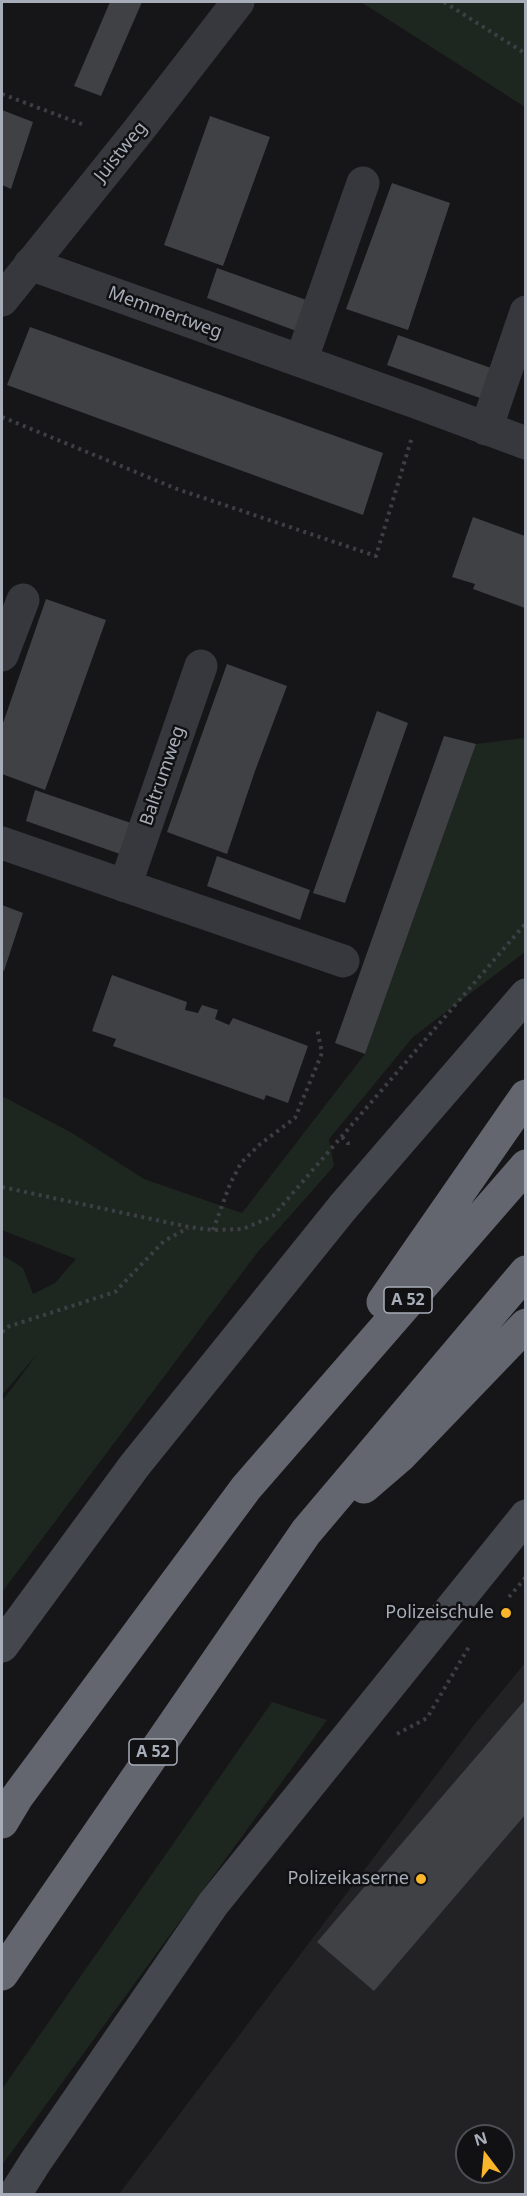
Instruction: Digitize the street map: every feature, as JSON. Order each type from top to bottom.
[{"type":"highway","points":[[291,1435],[525,1096]]},
{"type":"highway","name":"A 52","points":[[2,1821],[17,1797],[246,1488],[525,1166]]},
{"type":"highway","name":"A 52","points":[[2,1974],[306,1532],[525,1272]]},
{"type":"highway","points":[[306,1532],[400,1456],[525,1325]]},
{"type":"main road","points":[[2,1646],[150,1447],[343,1207],[525,995]]},
{"type":"main road","points":[[15,2194],[213,1904],[525,1516]]},
{"type":"street","name":"Juistweg","points":[[2,300],[238,2]]},
{"type":"street","points":[[301,361],[363,183]]},
{"type":"street","name":"Memmertweg","points":[[30,264],[525,443]]},
{"type":"street","points":[[486,429],[525,312]]},
{"type":"street","points":[[2,655],[23,600]]},
{"type":"street","name":"Baltrumweg","points":[[125,886],[201,666]]},
{"type":"street","points":[[2,843],[343,962]]},
{"type":"path","points":[[444,2],[525,54]]},
{"type":"path","points":[[2,94],[84,125]]},
{"type":"path","points":[[2,417],[177,489],[376,556],[421,404]]},
{"type":"path","points":[[2,1186],[189,1227],[213,1230],[243,1229],[273,1216],[525,923]]},
{"type":"path","points":[[213,1230],[241,1162],[259,1145],[296,1118],[322,1053],[317,1028]]},
{"type":"path","points":[[2,1332],[8,1327],[115,1292],[164,1241],[189,1227]]},
{"type":"path","points":[[504,1602],[525,1577]]},
{"type":"path","points":[[391,1737],[427,1718],[476,1636]]},
{"type":"shaded area","points":[[361,2],[525,2],[525,107]]},
{"type":"shaded area","points":[[525,738],[525,952],[413,1037],[329,1139],[334,1166],[257,1253],[2,1592],[2,1401],[39,1352],[2,1395],[2,1255],[23,1268],[33,1294],[55,1283],[76,1259],[2,1230],[2,1096],[72,1133],[144,1179],[242,1213],[365,1054],[476,744]]},
{"type":"shaded area","points":[[525,1663],[525,2194],[119,2194],[474,1725]]},
{"type":"shaded area","points":[[272,1702],[327,1720],[2,2165],[2,2089]]},
{"type":"building","points":[[110,2],[142,2],[101,96],[74,86]]},
{"type":"building","points":[[2,110],[33,122],[11,189],[2,185]]},
{"type":"building","points":[[210,116],[270,137],[223,266],[164,245]]},
{"type":"building","points":[[392,183],[450,203],[408,330],[346,309]]},
{"type":"building","points":[[217,268],[309,301],[299,332],[207,298]]},
{"type":"building","points":[[30,327],[383,453],[363,515],[7,385]]},
{"type":"building","points":[[398,335],[491,368],[480,398],[387,365]]},
{"type":"building","points":[[473,517],[525,536],[525,608],[473,589],[475,584],[452,577]]},
{"type":"building","points":[[46,599],[106,620],[45,790],[2,774],[2,726]]},
{"type":"building","points":[[227,664],[287,686],[227,854],[167,832]]},
{"type":"building","points":[[377,711],[408,723],[345,903],[313,893]]},
{"type":"building","points":[[444,736],[476,744],[365,1054],[335,1043]]},
{"type":"building","points":[[35,790],[131,823],[120,854],[26,821]]},
{"type":"building","points":[[217,856],[310,890],[300,920],[207,886]]},
{"type":"building","points":[[2,905],[23,913],[4,971],[2,970]]},
{"type":"building","points":[[112,975],[187,1002],[185,1010],[198,1013],[202,1005],[218,1010],[215,1019],[229,1025],[233,1018],[308,1046],[288,1103],[266,1095],[264,1100],[113,1046],[116,1039],[92,1031]]},
{"type":"building","name":"Polizeikaserne","points":[[525,1700],[525,1815],[374,1991],[317,1942]]},
{"type":"place","name":"Polizeischule","points":[[506,1613]]},
{"type":"place","name":"Polizeikaserne","points":[[421,1879]]}]
